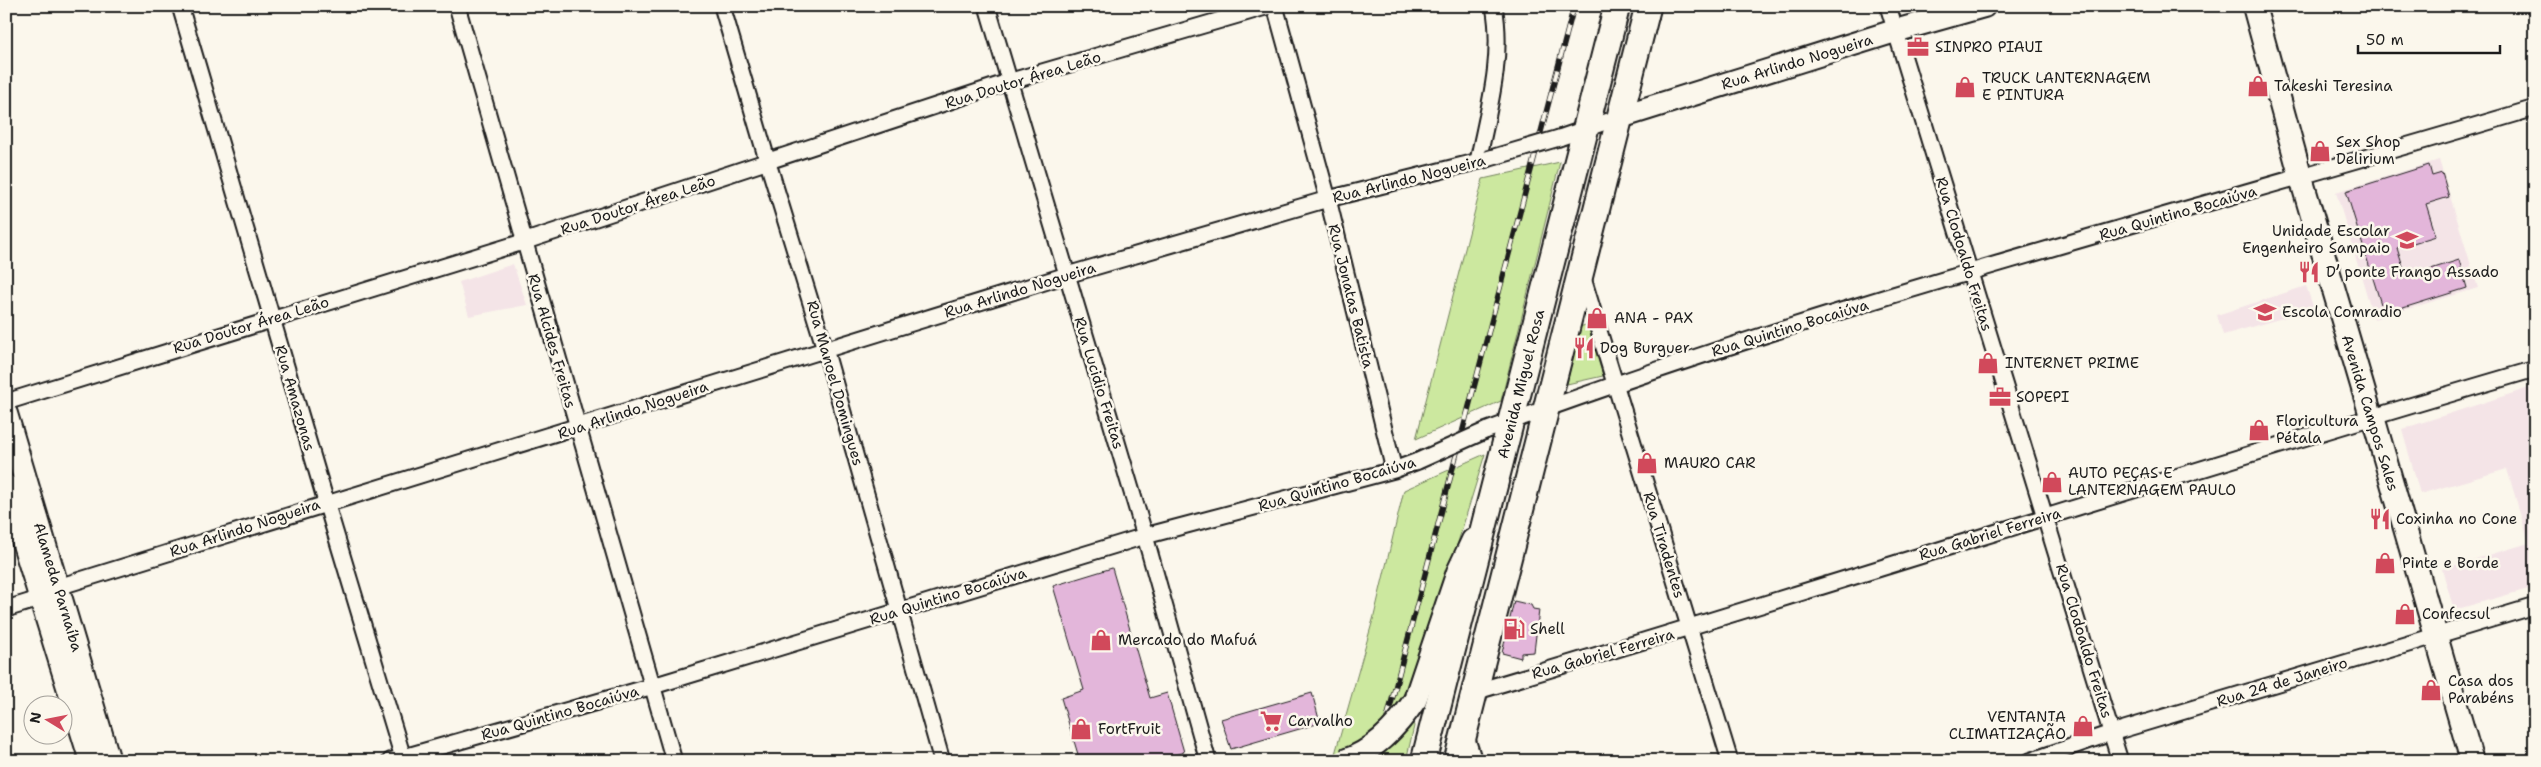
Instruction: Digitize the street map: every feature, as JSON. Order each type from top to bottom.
[{"type":"main road","name":"Avenida Miguel Rosa","points":[[1424,761],[1617,6]]},
{"type":"main road","name":"Avenida Miguel Rosa","points":[[1457,761],[1648,6]]},
{"type":"main road","name":"Rua Arlindo Nogueira","points":[[1620,117],[1896,31],[1984,6]]},
{"type":"main road","name":"Avenida Campos Sales","points":[[2254,6],[2301,178],[2371,416],[2375,424],[2472,761]]},
{"type":"main road","name":"Alameda Parnaíba","points":[[6,414],[50,592],[109,761]]},
{"type":"main road","points":[[6,486],[50,592],[91,761]]},
{"type":"main road","points":[[1344,761],[1368,750],[1387,735],[1415,700],[1458,572],[1470,546],[1488,516]]},
{"type":"street","name":"Rua Amazonas","points":[[180,6],[326,502],[399,760]]},
{"type":"street","name":"Rua Alcides Freitas","points":[[457,6],[523,242],[674,761]]},
{"type":"street","name":"Rua Manoel Domingues","points":[[722,6],[825,348],[942,761]]},
{"type":"street","name":"Rua Lucidio Freitas","points":[[987,6],[1008,82],[1145,536],[1208,761]]},
{"type":"street","name":"Rua Doutor Área Leão","points":[[6,402],[272,318],[523,242],[768,163],[1008,82],[1269,6]]},
{"type":"street","name":"Rua Jonatas Batista","points":[[1275,6],[1328,200],[1394,470]]},
{"type":"street","points":[[1482,160],[1497,56],[1498,24],[1494,6]]},
{"type":"street","name":"Rua Clodoaldo Freitas","points":[[1888,6],[2120,761]]},
{"type":"street","name":"Rua Quintino Bocaiúva","points":[[399,760],[653,686],[1145,536],[1394,470],[1485,431],[1616,382],[1970,271],[2301,178],[2535,108]]},
{"type":"street","name":"Rua Arlindo Nogueira","points":[[6,609],[50,592],[326,502],[578,428],[825,348],[1067,275],[1328,200],[1559,138],[1620,117]]},
{"type":"street","name":"Rua Tiradentes","points":[[1581,271],[1730,761]]},
{"type":"street","name":"Rua Gabriel Ferreira","points":[[1474,692],[1689,628],[2371,416],[2535,369]]},
{"type":"street","name":"Rua 24 de Janeiro","points":[[2030,761],[2111,733],[2535,606]]},
{"type":"street","points":[[1464,733],[1474,761]]},
{"type":"shaded area","name":"Unidade Escolar Engenheiro Sampaio","points":[[2439,160],[2478,288],[2374,319],[2336,192]]},
{"type":"shaded area","points":[[513,264],[527,305],[469,316],[459,282]]},
{"type":"shaded area","name":"Escola Comradio","points":[[2306,286],[2314,309],[2223,335],[2217,315]]},
{"type":"shaded area","points":[[2535,386],[2535,587],[2454,610],[2442,569],[2529,543],[2507,469],[2420,494],[2402,429]]},
{"type":"green space","points":[[1560,162],[1501,401],[1416,439],[1483,179]]},
{"type":"green space","points":[[1586,325],[1589,328],[1603,376],[1567,384],[1579,327]]},
{"type":"green space","points":[[1485,454],[1417,676],[1405,702],[1414,726],[1406,761],[1333,761],[1374,616],[1404,490]]},
{"type":"building","name":"Unidade Escolar Engenheiro Sampaio","points":[[2429,165],[2432,176],[2442,173],[2449,197],[2426,204],[2436,236],[2397,248],[2406,277],[2459,260],[2467,288],[2384,314],[2346,191]]},
{"type":"building","name":"Mercado do Mafuá","points":[[1112,568],[1150,698],[1167,693],[1184,752],[1155,761],[1080,761],[1061,698],[1084,690],[1053,586]]},
{"type":"building","points":[[1514,601],[1531,605],[1533,609],[1539,610],[1534,652],[1521,653],[1521,658],[1502,653]]},
{"type":"building","name":"Carvalho","points":[[1312,693],[1320,723],[1231,749],[1221,719]]},
{"type":"railway","points":[[1376,761],[1574,6]]},
{"type":"place","name":"SINPRO PIAUI","points":[[1918,47]]},
{"type":"place","name":"Takeshi Teresina","points":[[2258,86]]},
{"type":"place","name":"TRUCK LANTERNAGEM E PINTURA","points":[[1965,87]]},
{"type":"place","name":"Sex Shop Delirium","points":[[2320,151]]},
{"type":"place","name":"Unidade Escolar Engenheiro Sampaio","points":[[2407,240]]},
{"type":"place","name":"D’ ponte Frango Assado","points":[[2309,272]]},
{"type":"place","name":"Escola Comradio","points":[[2265,312]]},
{"type":"place","name":"ANA - PAX","points":[[1597,318]]},
{"type":"place","name":"Dog Burguer","points":[[1584,348]]},
{"type":"place","name":"INTERNET PRIME","points":[[1988,363]]},
{"type":"place","name":"SOPEPI","points":[[2000,397]]},
{"type":"place","name":"Floricultura Pétala","points":[[2259,430]]},
{"type":"place","name":"MAURO CAR","points":[[1647,463]]},
{"type":"place","name":"AUTO PEÇAS E LANTERNAGEM PAULO","points":[[2052,482]]},
{"type":"place","name":"Coxinha no Cone","points":[[2380,519]]},
{"type":"place","name":"Pinte e Borde","points":[[2385,563]]},
{"type":"place","name":"Confecsul","points":[[2405,614]]},
{"type":"place","name":"Shell","points":[[1514,629]]},
{"type":"place","name":"Mercado do Mafuá","points":[[1101,640]]},
{"type":"place","name":"Casa dos Parabéns","points":[[2431,690]]},
{"type":"place","name":"Carvalho","points":[[1271,721]]},
{"type":"place","name":"VENTANIA CLIMATIZAÇÃO","points":[[2083,726]]},
{"type":"place","name":"FortFruit","points":[[1081,729]]}]
